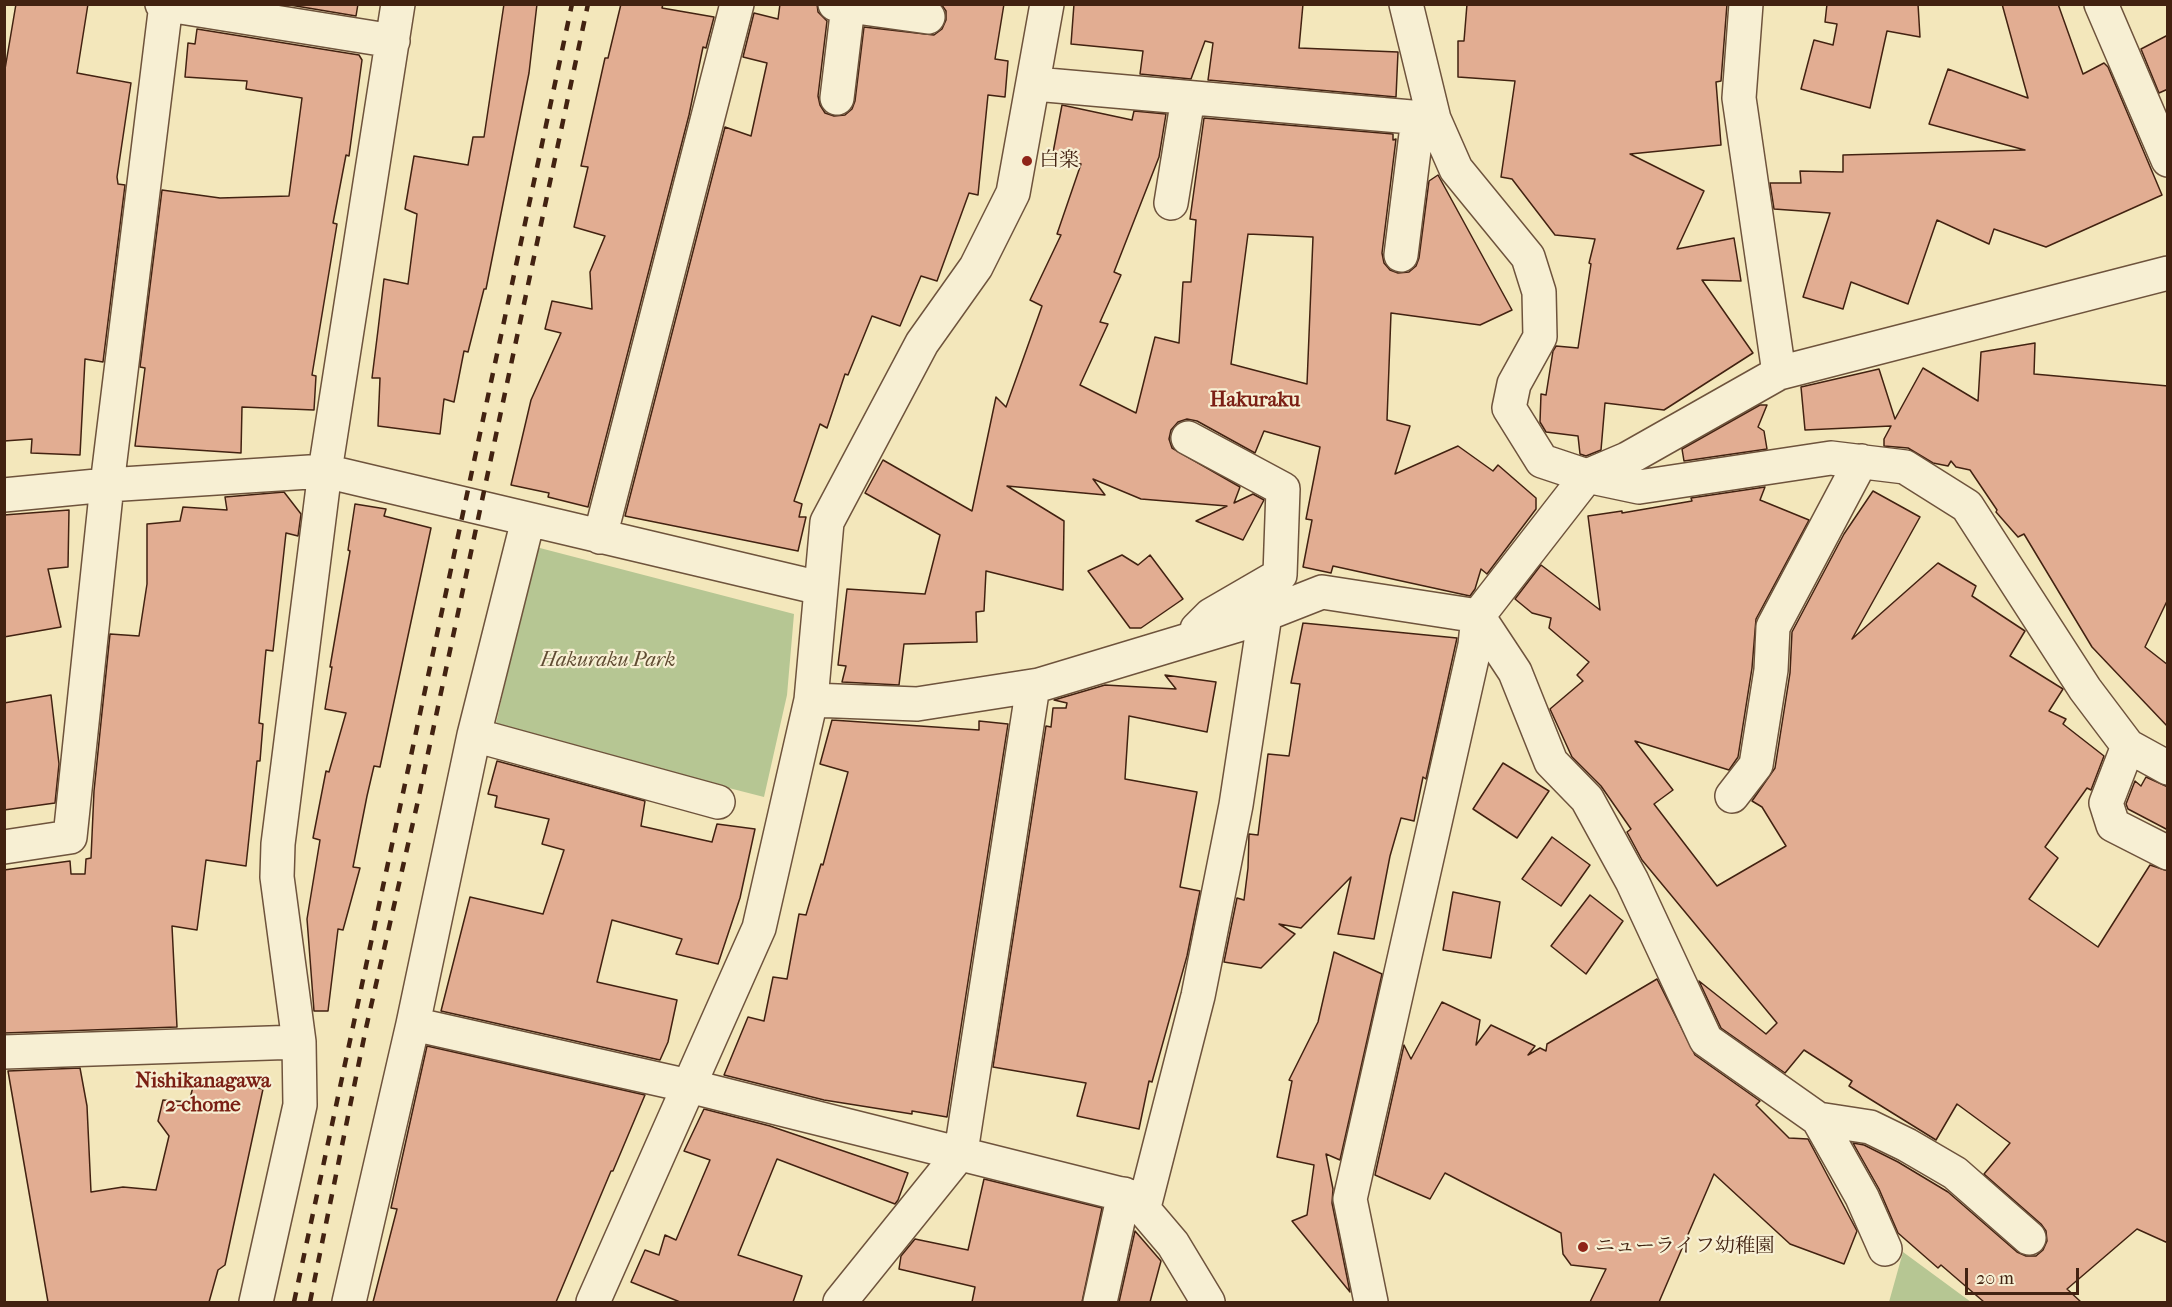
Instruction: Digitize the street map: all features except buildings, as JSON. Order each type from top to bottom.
[{"type":"street","points":[[256,1302],[300,1105],[299,1042],[277,877],[278,844],[325,471],[399,4]]},
{"type":"street","points":[[600,537],[737,4]]},
{"type":"street","points":[[592,1302],[759,928],[811,700],[827,522],[922,344],[976,267],[1014,193],[1035,84],[1047,4]]},
{"type":"street","points":[[1406,4],[1426,118],[1456,170],[1528,257],[1539,292],[1540,337],[1514,384],[1509,408],[1542,461],[1587,476],[1639,487],[1831,458],[1905,467],[1966,506],[2085,689],[2128,746],[2168,768]]},
{"type":"street","points":[[1746,4],[1739,98],[1779,373]]},
{"type":"street","points":[[2101,4],[2168,160]]},
{"type":"street","points":[[4,848],[70,837],[107,485],[164,5],[393,41]]},
{"type":"street","points":[[837,98],[841,5],[928,17]]},
{"type":"street","points":[[1035,84],[1426,118]]},
{"type":"street","points":[[1171,203],[1188,98]]},
{"type":"street","points":[[1401,255],[1426,118]]},
{"type":"street","points":[[1371,1302],[1350,1198],[1475,645],[1478,616],[1587,476],[1627,459],[1779,373],[2168,273]]},
{"type":"street","points":[[1184,641],[1211,615],[1280,575],[1283,489],[1188,438]]},
{"type":"street","points":[[1732,796],[1756,765],[1771,670],[1773,627],[1861,461]]},
{"type":"street","points":[[4,495],[107,485],[325,471],[820,588]]},
{"type":"street","points":[[349,1302],[413,1024],[474,735],[528,520]]},
{"type":"street","points":[[811,700],[917,704],[1033,686],[1265,615],[1322,592],[1478,616],[1515,672],[1551,762],[1587,800],[1632,882],[1706,1040],[1818,1119],[1862,1197],[1885,1249]]},
{"type":"street","points":[[1100,1302],[1198,996],[1236,805],[1265,615]]},
{"type":"street","points":[[840,1302],[961,1152],[1033,686]]},
{"type":"street","points":[[474,735],[718,802]]},
{"type":"street","points":[[2128,746],[2106,803],[2113,825],[2168,853]]},
{"type":"street","points":[[413,1024],[690,1086],[961,1152],[1134,1201],[1173,1244],[1208,1302]]},
{"type":"street","points":[[4,1053],[299,1042]]},
{"type":"street","points":[[1818,1119],[1870,1126],[1908,1145],[1954,1173],[2028,1238]]},
{"type":"green space","name":"Hakuraku Park","points":[[536,547],[794,614],[787,695],[764,797],[495,728]]},
{"type":"green space","points":[[1903,1252],[1971,1302],[1889,1302]]},
{"type":"railway","points":[[294,1302],[572,4]]},
{"type":"railway","points":[[310,1302],[366,1028],[417,805],[588,4]]},
{"type":"place","name":"白楽","points":[[1027,161]]},
{"type":"place","name":"ニューライフ幼稚園","points":[[1583,1247]]},
{"type":"district","name":"Hakuraku","points":[[1255,401]]},
{"type":"district","name":"Nishikanagawa 2-chome","points":[[203,1094]]}]
